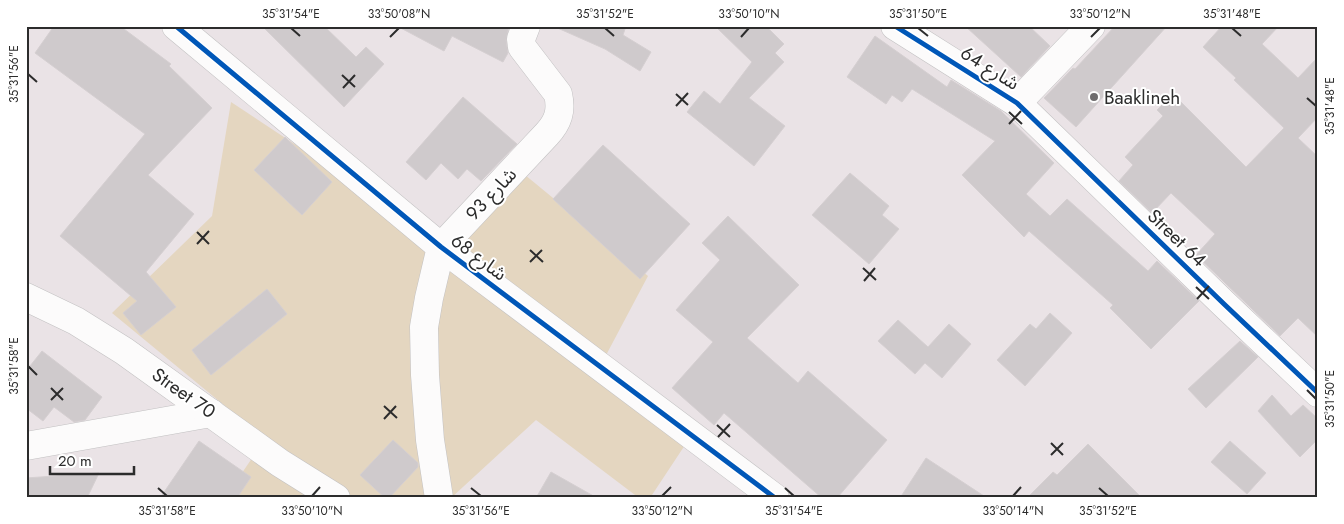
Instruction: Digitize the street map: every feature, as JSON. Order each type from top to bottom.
[{"type":"street","name":"شارع 68","points":[[176,26],[441,247],[775,498]]},
{"type":"street","name":"شارع 93","points":[[439,498],[430,440],[425,375],[424,327],[428,298],[441,247],[555,125],[560,113],[558,94],[522,46],[521,39],[526,26]]},
{"type":"street","name":"شارع 64","points":[[895,26],[1017,103]]},
{"type":"street","points":[[1017,103],[1091,26]]},
{"type":"street","name":"Street 64","points":[[1017,103],[1318,393]]},
{"type":"street","name":"Street 70","points":[[26,297],[76,321],[116,346],[280,463],[336,498]]},
{"type":"street","points":[[26,446],[211,413]]},
{"type":"shaded area","points":[[231,102],[453,249],[519,170],[648,276],[604,359],[687,442],[650,498],[639,498],[536,420],[451,498],[225,498],[265,439],[112,313],[212,216]]},
{"type":"building","points":[[54,26],[120,26],[171,64],[169,66],[212,108],[148,175],[194,214],[146,272],[176,307],[141,335],[123,313],[137,301],[60,236],[145,134],[35,53]]},
{"type":"building","points":[[262,26],[324,26],[356,57],[366,47],[384,64],[344,107]]},
{"type":"building","points":[[397,26],[509,26],[506,40],[508,53],[503,62],[452,36],[444,51]]},
{"type":"building","points":[[553,26],[626,26],[623,35],[651,52],[640,71],[605,49]]},
{"type":"building","points":[[715,26],[766,26],[784,44],[775,53],[784,62],[749,98],[785,126],[754,166],[687,112],[704,91],[720,104],[752,62]]},
{"type":"building","points":[[965,26],[1029,26],[1050,46],[1021,77]]},
{"type":"building","points":[[1115,26],[1167,26],[1076,127],[1044,98],[1073,68],[1075,69]]},
{"type":"building","points":[[1222,26],[1279,26],[1262,44],[1298,78],[1318,57],[1318,117],[1298,138],[1318,157],[1318,337],[1298,318],[1280,336],[1196,255],[1215,234],[1171,193],[1152,213],[1119,181],[1133,165],[1125,157],[1163,116],[1157,110],[1173,94],[1246,167],[1284,128],[1203,47]]},
{"type":"building","points":[[875,36],[947,87],[951,80],[1001,111],[1054,163],[1026,194],[1050,216],[1067,199],[1148,271],[1157,261],[1199,301],[1151,349],[1110,308],[1113,305],[1029,231],[1024,237],[962,175],[995,141],[912,89],[902,102],[892,95],[886,104],[847,77]]},
{"type":"building","points":[[463,97],[517,144],[481,181],[467,169],[458,179],[441,163],[426,180],[406,162]]},
{"type":"building","points":[[285,137],[332,182],[302,215],[254,170]]},
{"type":"building","points":[[603,145],[690,224],[640,279],[553,199]]},
{"type":"building","points":[[850,173],[889,206],[882,215],[899,229],[869,264],[812,215]]},
{"type":"building","points":[[728,216],[799,285],[747,338],[798,383],[808,371],[887,440],[837,498],[822,498],[724,413],[714,425],[672,388],[713,342],[676,310],[720,260],[702,243]]},
{"type":"building","points":[[267,289],[287,314],[211,375],[192,350]]},
{"type":"building","points":[[1050,313],[1072,333],[1025,386],[997,360],[1030,324],[1036,329]]},
{"type":"building","points":[[898,320],[928,347],[949,324],[971,344],[942,378],[925,363],[915,374],[878,341]]},
{"type":"building","points":[[1240,341],[1258,357],[1206,408],[1188,389]]},
{"type":"building","points":[[42,351],[102,397],[85,420],[74,422],[54,407],[43,421],[26,408],[26,371]]},
{"type":"building","points":[[1272,395],[1291,416],[1303,405],[1318,419],[1318,439],[1300,457],[1258,411]]},
{"type":"building","points":[[393,440],[418,463],[418,467],[389,498],[385,498],[360,475]]},
{"type":"building","points":[[199,441],[251,477],[237,498],[160,498]]},
{"type":"building","points":[[1230,441],[1266,473],[1247,494],[1211,462]]},
{"type":"building","points":[[1088,444],[1142,498],[1027,498],[1053,472],[1057,475]]},
{"type":"building","points":[[926,458],[987,498],[900,498]]},
{"type":"building","points":[[551,472],[597,498],[536,498]]},
{"type":"building","points":[[99,473],[87,498],[26,498],[26,478]]},
{"type":"cycle path","points":[[176,26],[441,247],[775,498]]},
{"type":"cycle path","points":[[895,26],[1017,103],[1318,393]]},
{"type":"place","name":"Baaklineh","points":[[1094,97]]}]
